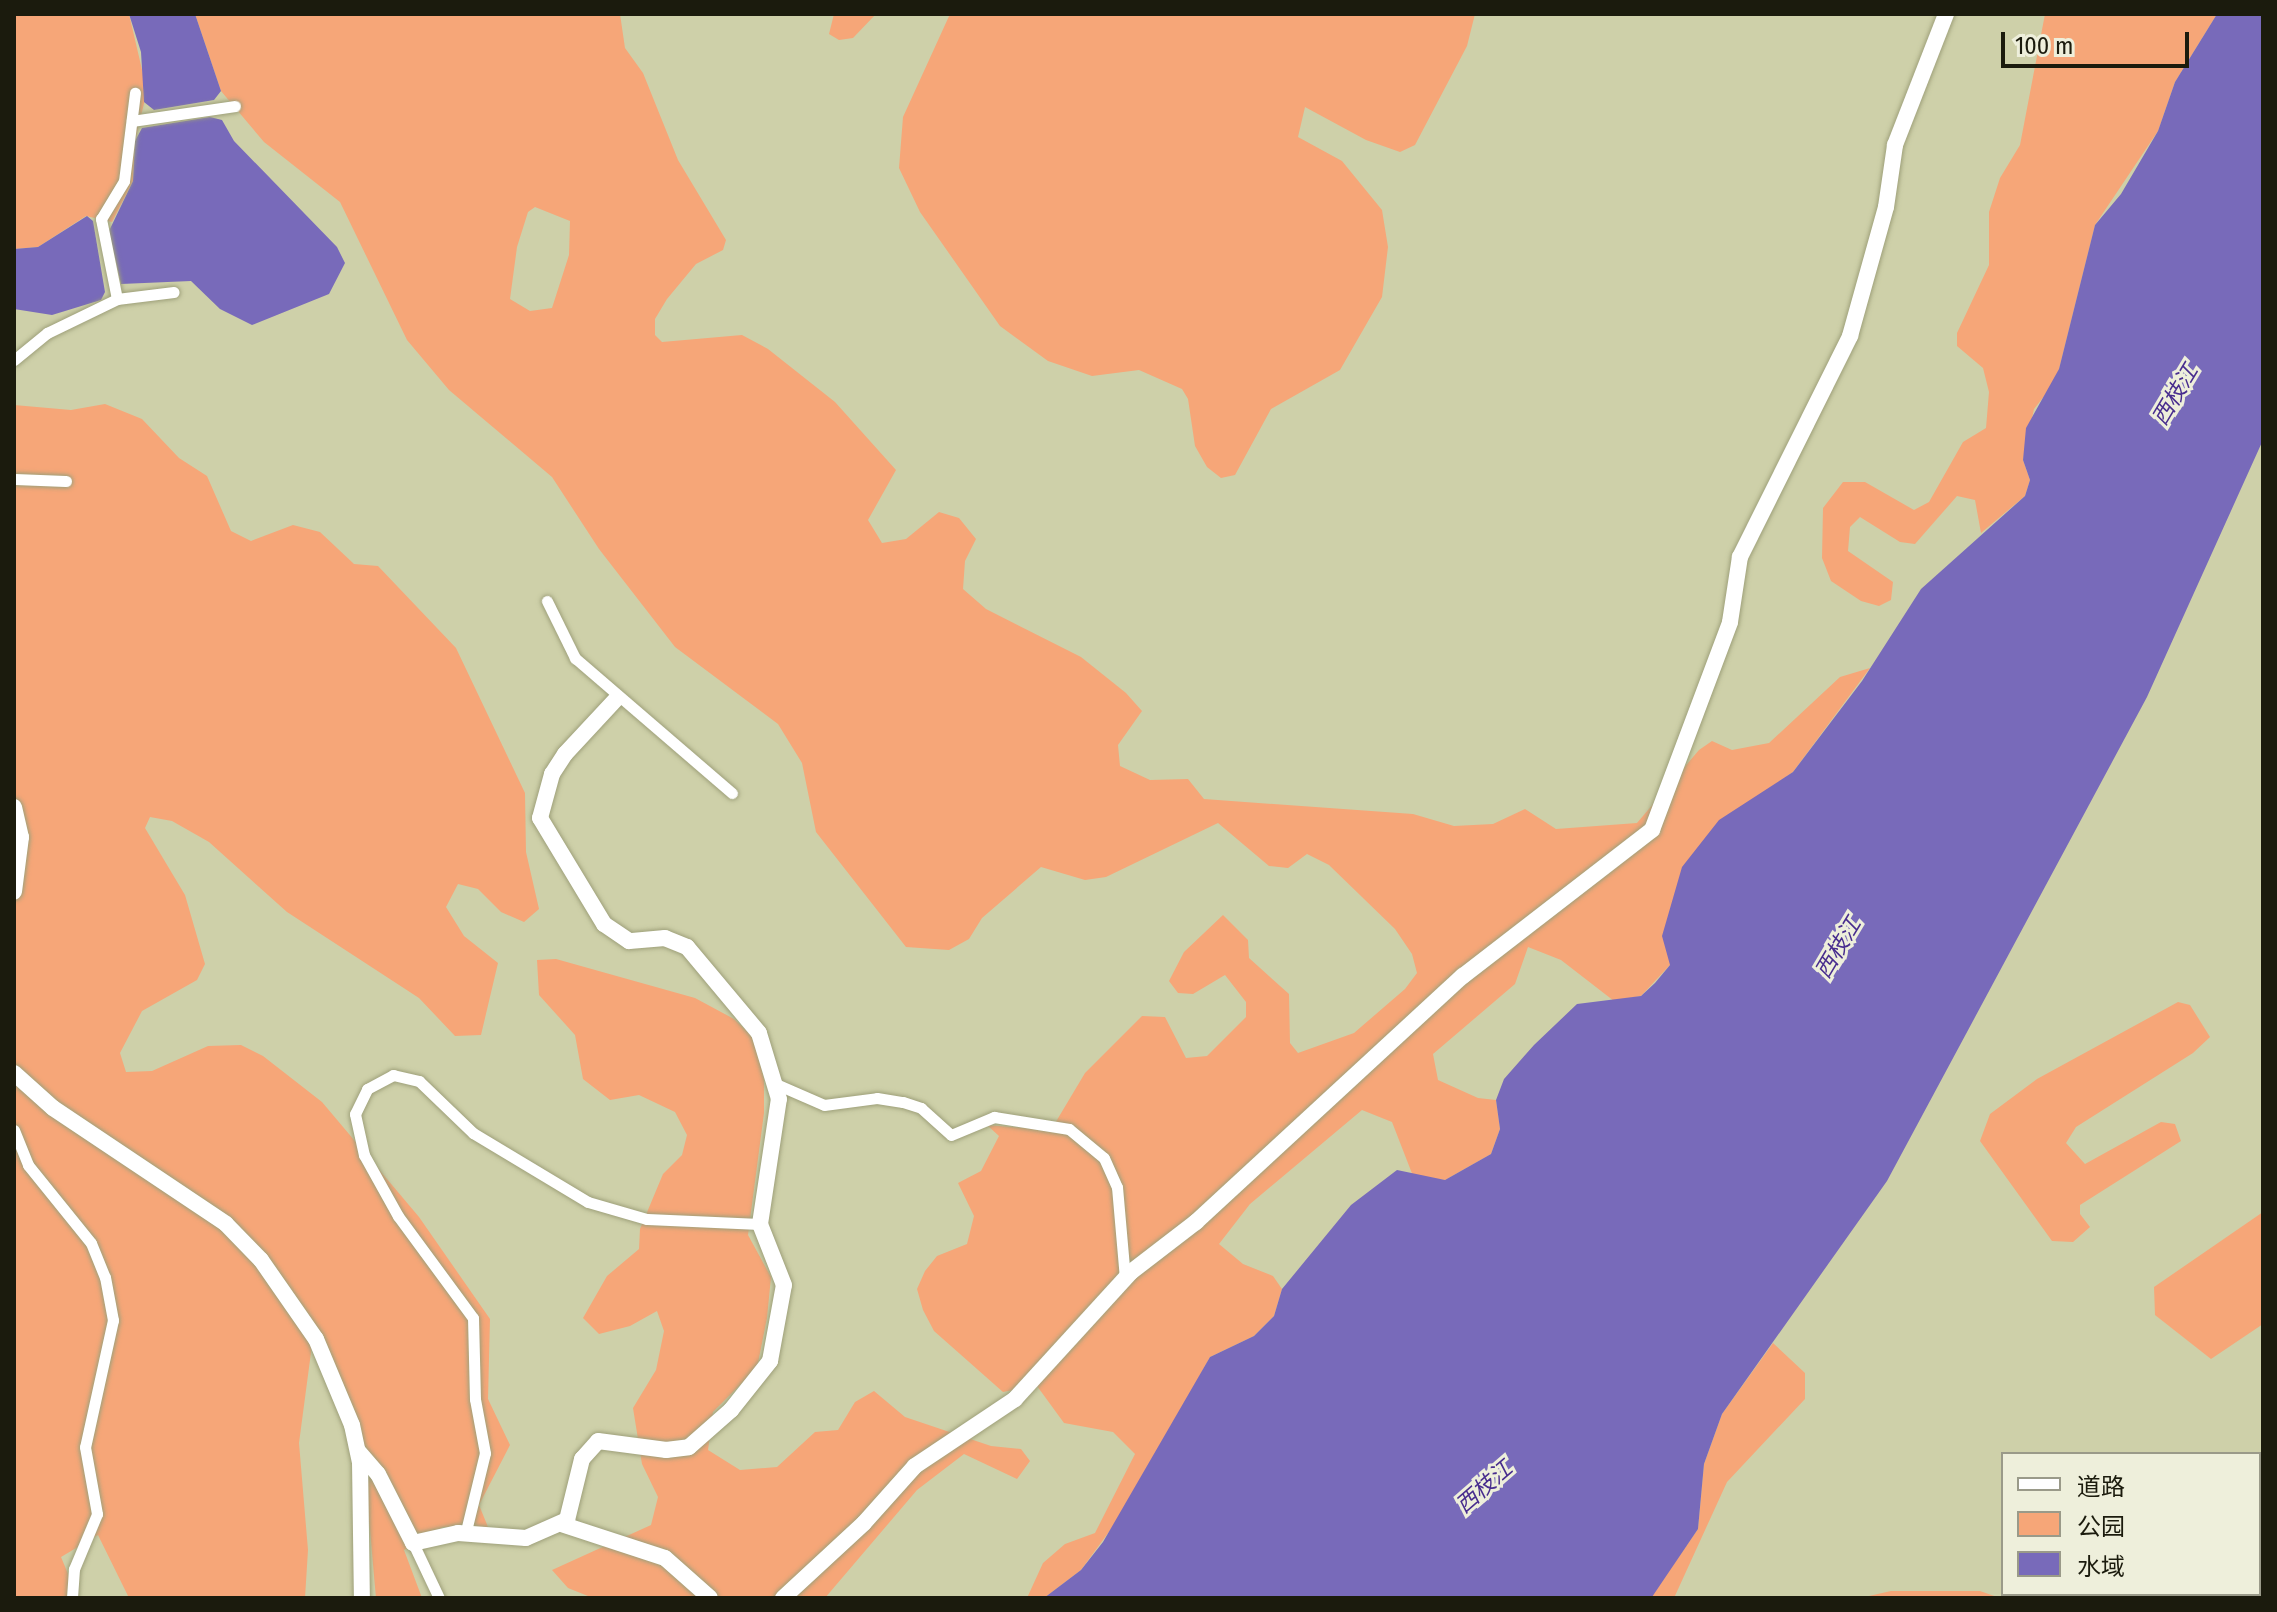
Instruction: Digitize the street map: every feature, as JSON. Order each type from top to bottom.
[{"type":"street","points":[[783,1598],[864,1523],[915,1466],[1015,1399],[1125,1279],[1196,1222],[1463,976],[1652,830],[1730,622],[1740,557],[1850,336],[1886,207],[1895,145],[1946,14]]},
{"type":"street","points":[[117,299],[101,219],[124,181],[135,93]]},
{"type":"street","points":[[132,121],[235,106]]},
{"type":"street","points":[[14,360],[47,333],[117,299],[174,292]]},
{"type":"street","points":[[14,479],[66,481]]},
{"type":"street","points":[[547,601],[575,658],[617,698],[732,793]]},
{"type":"street","points":[[413,1543],[465,1535],[526,1538],[561,1524],[572,1508],[582,1459],[598,1441],[666,1450],[689,1447],[763,1375],[784,1285],[760,1224],[779,1099],[759,1033],[687,947],[665,938],[629,941],[615,935],[540,818],[552,774],[565,754],[617,698]]},
{"type":"street","points":[[14,807],[21,837],[14,892]]},
{"type":"street","points":[[14,1073],[53,1108],[226,1224],[261,1260],[316,1339],[352,1425],[358,1451],[362,1598]]},
{"type":"street","points":[[465,1535],[485,1453],[475,1399],[473,1318],[398,1216],[364,1155],[355,1114],[367,1089],[393,1075],[419,1081],[473,1133],[601,1207],[647,1219],[760,1224]]},
{"type":"street","points":[[776,1084],[824,1105],[877,1098],[903,1102],[921,1108],[951,1135],[994,1117],[1069,1129],[1104,1158],[1117,1187],[1125,1279]]},
{"type":"street","points":[[14,1130],[28,1165],[91,1243],[105,1277],[113,1320],[85,1447],[97,1514],[74,1569],[72,1598]]},
{"type":"street","points":[[358,1451],[378,1474],[439,1598]]},
{"type":"street","points":[[561,1524],[665,1558],[710,1598]]},
{"type":"green space","points":[[14,14],[129,14],[147,91],[135,141],[133,181],[112,222],[86,216],[38,247],[14,249]]},
{"type":"green space","points":[[195,14],[620,14],[625,48],[643,73],[678,160],[726,240],[723,250],[696,264],[667,299],[655,319],[655,335],[662,342],[742,335],[768,349],[835,402],[896,470],[868,520],[882,543],[906,539],[939,512],[959,518],[976,539],[965,561],[963,589],[986,609],[1081,657],[1126,693],[1142,711],[1118,745],[1120,766],[1150,780],[1188,779],[1204,799],[1413,814],[1454,826],[1493,824],[1525,809],[1556,829],[1637,823],[1699,750],[1712,741],[1732,750],[1769,743],[1840,677],[1870,668],[1793,772],[1758,796],[1670,950],[1670,965],[1641,996],[1614,1001],[1561,960],[1528,947],[1515,984],[1433,1054],[1438,1080],[1478,1098],[1496,1100],[1500,1129],[1491,1154],[1445,1180],[1413,1176],[1392,1122],[1362,1110],[1250,1204],[1219,1244],[1243,1264],[1273,1276],[1282,1289],[1274,1316],[1254,1336],[1210,1357],[1130,1503],[1081,1570],[1044,1598],[1027,1598],[1043,1563],[1065,1544],[1095,1533],[1135,1454],[1113,1432],[1064,1423],[1037,1386],[1003,1392],[934,1331],[923,1310],[917,1289],[925,1271],[937,1256],[967,1244],[974,1216],[958,1183],[981,1171],[999,1136],[987,1125],[1051,1130],[1085,1073],[1142,1016],[1165,1017],[1186,1058],[1207,1056],[1246,1017],[1246,1002],[1225,975],[1193,994],[1178,993],[1169,981],[1184,952],[1223,915],[1248,940],[1249,958],[1289,994],[1290,1043],[1298,1053],[1354,1033],[1405,989],[1417,973],[1412,954],[1395,929],[1329,865],[1307,854],[1288,868],[1269,866],[1218,823],[1106,877],[1085,880],[1041,867],[982,918],[969,939],[949,950],[906,947],[816,832],[802,763],[778,724],[675,647],[599,549],[552,477],[449,390],[407,340],[340,202],[264,142],[221,91]],"holes":[[[535,207],[570,221],[569,255],[552,308],[530,311],[510,299],[517,247],[528,212]]]},
{"type":"green space","points":[[834,14],[876,14],[853,38],[839,40],[829,34]]},
{"type":"green space","points":[[950,14],[1475,14],[1467,46],[1415,145],[1400,152],[1366,140],[1305,107],[1298,137],[1342,161],[1382,210],[1388,247],[1382,297],[1340,370],[1271,409],[1235,475],[1221,478],[1207,467],[1195,446],[1188,399],[1182,389],[1139,370],[1092,376],[1048,361],[1000,326],[920,212],[899,168],[903,117]]},
{"type":"green space","points":[[2045,14],[2217,14],[2175,82],[2158,131],[2095,225],[2059,369],[2053,385],[2034,409],[2023,460],[2030,480],[2025,496],[1981,533],[1975,500],[1957,496],[1915,544],[1900,542],[1860,517],[1850,527],[1848,551],[1893,582],[1891,600],[1879,606],[1861,601],[1831,581],[1822,558],[1823,508],[1843,482],[1865,482],[1914,510],[1929,502],[1963,442],[1986,428],[1989,392],[1983,368],[1957,346],[1957,333],[1989,265],[1989,212],[2000,178],[2020,145]]},
{"type":"green space","points":[[105,404],[142,419],[179,458],[207,476],[231,531],[251,541],[293,525],[320,532],[354,564],[378,566],[456,648],[525,793],[526,852],[539,909],[524,922],[501,912],[478,889],[458,884],[446,907],[464,936],[498,963],[481,1035],[455,1036],[419,998],[287,912],[209,842],[172,821],[150,817],[145,828],[185,895],[205,964],[197,980],[142,1011],[120,1053],[126,1072],[152,1071],[208,1046],[241,1045],[263,1056],[322,1102],[419,1217],[490,1319],[488,1399],[510,1445],[479,1505],[488,1527],[443,1527],[404,1550],[422,1598],[376,1598],[362,1440],[312,1345],[299,1443],[308,1550],[305,1598],[129,1598],[98,1535],[61,1557],[78,1598],[14,1598],[14,405],[71,410]]},
{"type":"green space","points":[[556,959],[695,998],[734,1019],[753,1037],[764,1079],[764,1113],[748,1235],[771,1277],[767,1318],[757,1368],[713,1412],[708,1450],[740,1470],[777,1467],[815,1432],[838,1430],[855,1402],[874,1391],[905,1417],[991,1446],[1021,1449],[1030,1461],[1017,1479],[964,1454],[917,1490],[825,1598],[593,1598],[568,1588],[552,1570],[651,1525],[658,1497],[642,1464],[633,1408],[656,1370],[664,1331],[657,1311],[630,1326],[599,1334],[583,1318],[607,1276],[639,1249],[640,1229],[663,1174],[682,1155],[687,1135],[675,1112],[639,1095],[610,1100],[583,1079],[575,1035],[539,995],[537,960]]},
{"type":"green space","points":[[2178,1002],[2190,1005],[2210,1037],[2193,1053],[2076,1127],[2066,1143],[2085,1164],[2161,1122],[2175,1124],[2181,1141],[2080,1205],[2080,1214],[2090,1227],[2073,1242],[2052,1241],[1980,1141],[1990,1114],[2037,1079]]},
{"type":"green space","points":[[2263,1212],[2263,1324],[2211,1359],[2155,1315],[2154,1287]]},
{"type":"green space","points":[[1773,1343],[1805,1373],[1805,1399],[1727,1482],[1674,1598],[1650,1598],[1698,1529],[1704,1464],[1722,1414]]},
{"type":"green space","points":[[1891,1591],[1980,1591],[2000,1598],[1860,1598]]},
{"type":"water","points":[[129,14],[195,14],[221,91],[214,100],[154,110],[144,102],[141,52]]},
{"type":"water","name":"西枝江","points":[[2217,14],[2263,14],[2263,440],[2147,697],[1887,1181],[1722,1414],[1704,1464],[1698,1529],[1652,1597],[1044,1598],[1081,1570],[1103,1542],[1210,1357],[1254,1336],[1274,1316],[1282,1289],[1351,1205],[1397,1170],[1445,1180],[1491,1154],[1500,1129],[1496,1100],[1504,1079],[1534,1045],[1577,1004],[1641,996],[1655,983],[1670,965],[1662,936],[1682,867],[1719,820],[1793,772],[1862,681],[1921,589],[2025,496],[2030,480],[2023,460],[2026,428],[2059,369],[2095,225],[2121,194],[2158,131],[2175,82]]},
{"type":"water","points":[[210,117],[222,120],[234,141],[337,247],[345,263],[329,294],[252,325],[220,309],[191,281],[121,284],[109,231],[133,181],[135,141],[142,128]]},
{"type":"water","points":[[87,216],[93,221],[105,292],[101,300],[52,315],[14,309],[14,249],[38,247]]}]
